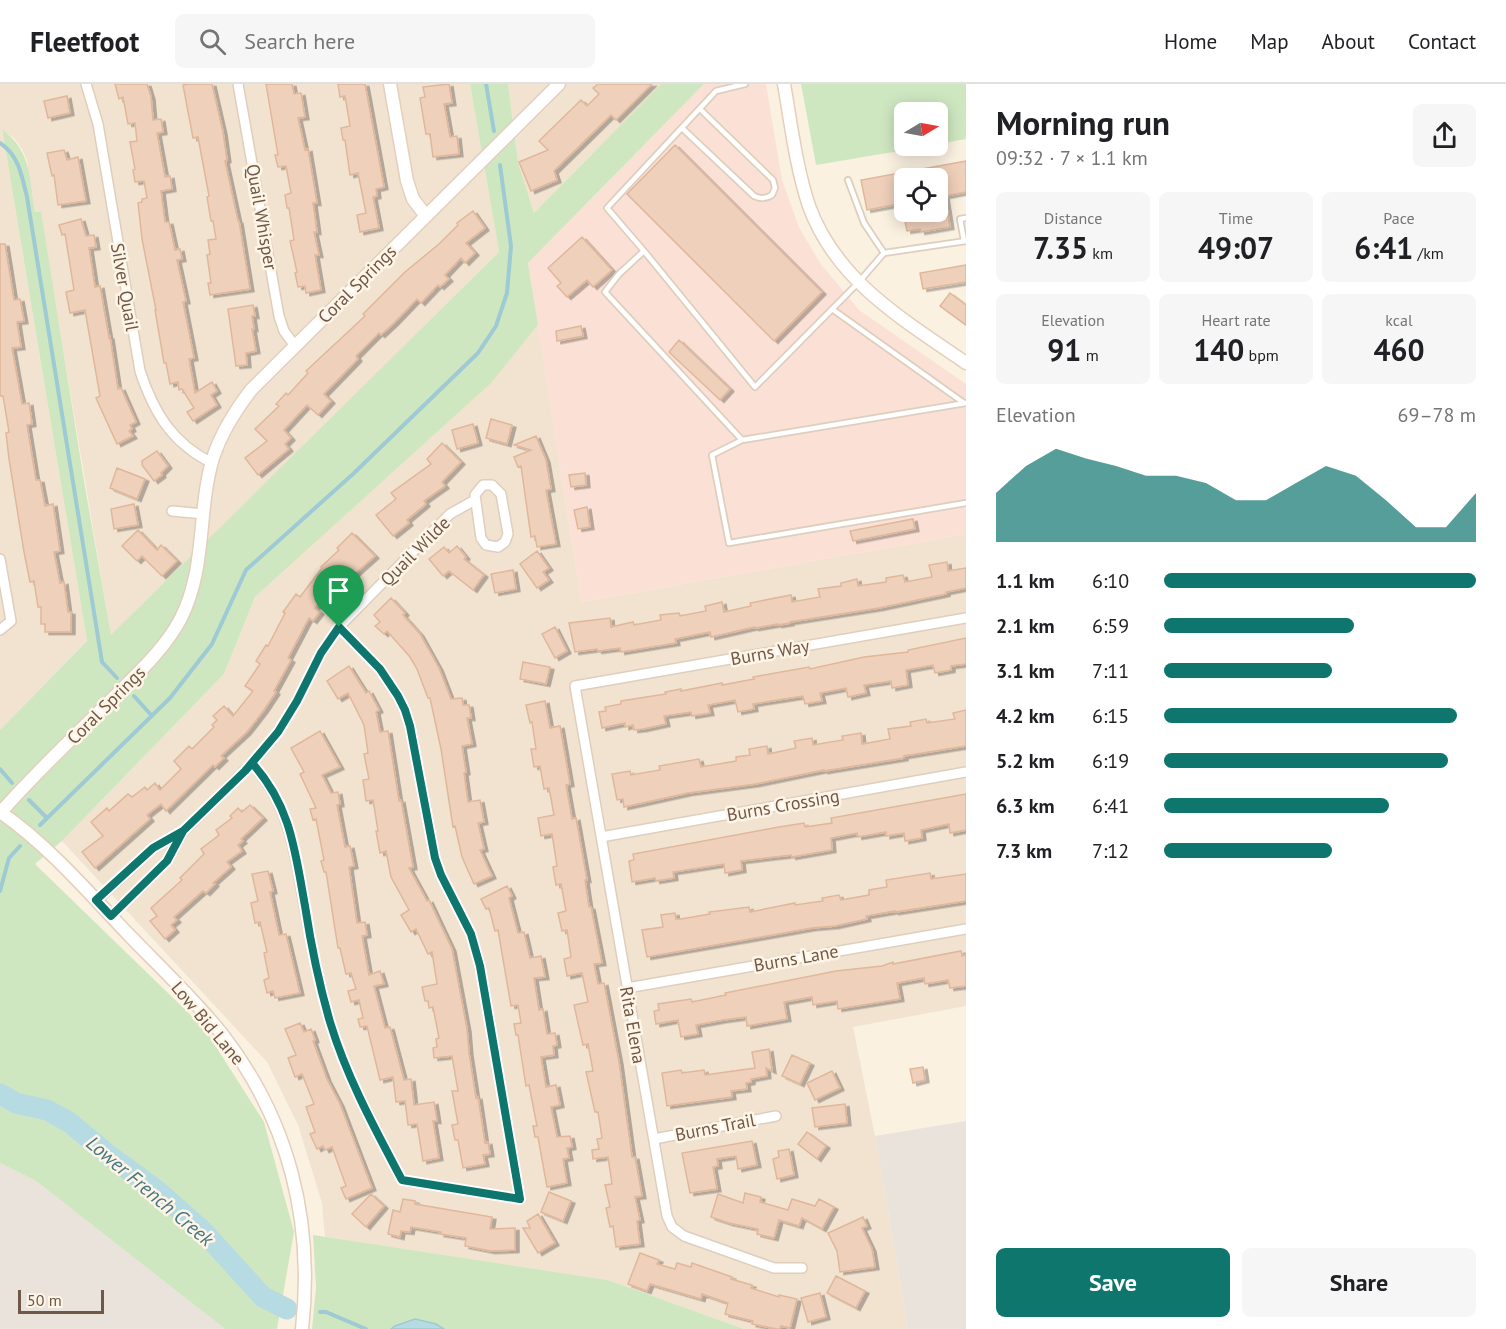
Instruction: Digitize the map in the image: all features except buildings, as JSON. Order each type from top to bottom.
[{"type":"street","name":"Silver Quail","points":[[86,84],[98,124],[140,371],[153,404],[172,433],[195,454],[212,463]]},
{"type":"street","name":"Quail Whisper","points":[[238,84],[279,316],[284,331],[295,346]]},
{"type":"street","points":[[390,84],[407,182],[413,199],[426,216]]},
{"type":"street","name":"Coral Springs","points":[[0,812],[159,651],[180,619],[192,589],[200,558],[212,463],[227,426],[238,408],[265,374],[559,84]]},
{"type":"street","points":[[784,84],[799,169],[809,206],[829,247],[858,283],[889,309],[966,363]]},
{"type":"street","name":"Quail Wilde","points":[[483,485],[492,485],[499,490],[508,534],[502,545],[494,548],[483,542],[475,500],[476,491],[483,485]]},
{"type":"street","name":"Quail Wilde","points":[[96,900],[153,848],[183,831],[252,763],[288,717],[321,653],[339,627],[450,514],[475,500]]},
{"type":"street","points":[[172,511],[204,514]]},
{"type":"street","points":[[0,559],[11,621],[0,630]]},
{"type":"street","name":"Burns Way","points":[[575,686],[966,618]]},
{"type":"street","points":[[252,763],[278,798],[290,828],[314,957],[330,1023],[360,1101],[402,1180],[520,1199],[480,966],[471,934],[444,883],[435,858],[410,726],[390,682],[339,627]]},
{"type":"street","name":"Rita Elena","points":[[575,686],[667,1216],[676,1231],[684,1236],[774,1268],[802,1268]]},
{"type":"street","name":"Burns Crossing","points":[[601,837],[966,772]]},
{"type":"street","name":"Low Bid Lane","points":[[0,812],[17,824],[96,900],[221,1033],[245,1066],[265,1101],[281,1137],[302,1215],[306,1255],[306,1295],[302,1329]]},
{"type":"street","name":"Quail Wilde","points":[[111,916],[167,861],[183,831]]},
{"type":"street","name":"Burns Lane","points":[[627,988],[966,928]]},
{"type":"street","name":"Burns Trail","points":[[654,1139],[776,1116]]},
{"type":"lane","points":[[745,84],[716,91],[607,208],[755,387],[858,283],[884,253],[965,241],[960,219],[966,218]]},
{"type":"lane","points":[[682,128],[753,196],[766,198],[772,195],[775,188],[773,180],[700,109]]},
{"type":"lane","points":[[848,180],[864,223],[884,253]]},
{"type":"lane","points":[[644,251],[619,274],[605,292],[742,440]]},
{"type":"lane","points":[[832,309],[966,404]]},
{"type":"lane","points":[[966,404],[895,413],[742,440],[712,455],[729,543],[966,503]]},
{"type":"shaded area","points":[[0,84],[470,84],[499,252],[111,636],[40,211],[35,212],[27,160],[22,149],[14,138],[2,130],[87,641],[0,730]]},
{"type":"shaded area","points":[[508,84],[661,84],[534,213],[518,162]]},
{"type":"shaded area","points":[[704,84],[766,84],[782,180],[799,227],[820,263],[859,310],[966,384],[966,534],[581,602],[528,263]]},
{"type":"shaded area","points":[[538,325],[581,602],[966,534],[966,1006],[853,1027],[875,1136],[908,1329],[744,1329],[608,1280],[325,1237],[322,1203],[298,1125],[267,1062],[62,841],[224,674],[255,597],[490,383]]},
{"type":"shaded area","points":[[966,1121],[966,1329],[908,1329],[875,1136]]},
{"type":"shaded area","points":[[0,1163],[36,1181],[225,1329],[0,1329]]},
{"type":"green space","points":[[470,84],[508,84],[518,162],[534,213],[661,84],[704,84],[528,263],[538,325],[491,383],[255,597],[224,674],[62,841],[35,864],[204,1028],[264,1122],[294,1232],[277,1329],[225,1329],[36,1181],[0,1163],[0,730],[87,641],[2,129],[12,138],[24,156],[30,176],[35,212],[41,211],[111,635],[499,252]]},
{"type":"green space","points":[[801,84],[966,84],[966,139],[948,142],[948,102],[894,102],[894,152],[816,165]]},
{"type":"green space","points":[[313,1235],[608,1280],[744,1329],[312,1329],[316,1288]]},
{"type":"water","points":[[415,1319],[436,1324],[444,1329],[391,1329]]},
{"type":"waterway","points":[[486,84],[494,131]]},
{"type":"waterway","points":[[0,143],[16,160],[27,197],[102,662],[117,678]]},
{"type":"waterway","points":[[40,825],[170,698],[212,644],[246,570],[353,474],[478,353],[496,326],[507,293],[511,246],[500,165]]},
{"type":"waterway","points":[[134,696],[152,716]]},
{"type":"waterway","points":[[0,769],[12,783]]},
{"type":"waterway","points":[[29,800],[47,818]]},
{"type":"waterway","points":[[0,891],[9,858],[20,846]]},
{"type":"waterway","name":"Lower French Creek","points":[[0,1094],[16,1103],[47,1110],[69,1122],[159,1192],[202,1230],[263,1297],[287,1309]]},
{"type":"waterway","name":"Lower French Creek","points":[[320,1312],[326,1312],[366,1329]]},
{"type":"route","points":[[339,627],[321,653],[297,701],[278,732],[245,771],[183,831],[167,861],[111,916],[96,900],[153,848],[183,831],[245,771],[252,763],[278,798],[290,828],[314,957],[330,1023],[360,1101],[402,1180],[520,1199],[480,966],[471,934],[448,891],[435,858],[405,710],[380,669],[339,627]]}]
